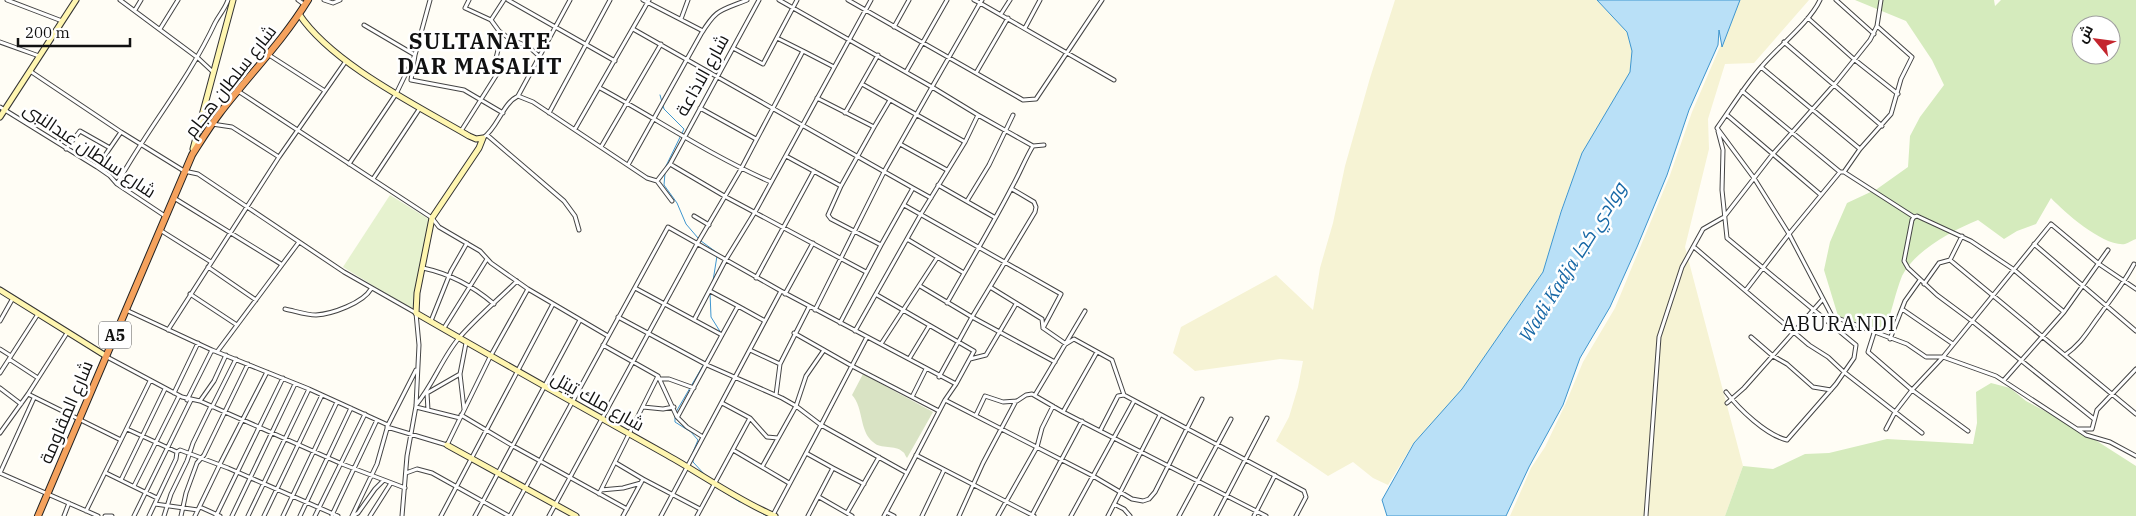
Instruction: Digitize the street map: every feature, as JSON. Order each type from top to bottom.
[{"type":"highway","name":"شارع سلطان هجام","points":[[192,154],[212,124],[269,55],[307,2]]},
{"type":"highway","name":"شارع المقاومة","points":[[38,516],[192,154]]},
{"type":"main road","points":[[0,117],[2,109],[30,71],[76,0]]},
{"type":"main road","name":"A5","points":[[192,154],[232,0]]},
{"type":"main road","points":[[299,14],[318,36],[346,61],[396,94],[461,132],[476,139],[485,137]]},
{"type":"main road","points":[[416,313],[417,293],[432,218],[485,137]]},
{"type":"main road","points":[[0,290],[106,356]]},
{"type":"main road","name":"شارع ملك تيتل","points":[[416,313],[545,388],[688,466],[766,514],[774,515]]},
{"type":"main road","points":[[447,445],[576,516]]},
{"type":"street","points":[[7,0],[62,21]]},
{"type":"street","points":[[120,0],[198,58],[213,72]]},
{"type":"street","points":[[135,10],[141,0]]},
{"type":"street","points":[[160,29],[178,0]]},
{"type":"street","points":[[117,184],[139,146],[198,58],[217,20],[225,10],[228,0]]},
{"type":"street","points":[[298,0],[307,2]]},
{"type":"street","points":[[324,0],[333,3],[340,0]]},
{"type":"street","points":[[410,80],[430,0]]},
{"type":"street","points":[[469,0],[464,8],[491,20],[499,31],[517,43],[529,47],[540,57]]},
{"type":"street","points":[[491,20],[504,0]]},
{"type":"street","points":[[508,0],[615,61]]},
{"type":"street","points":[[568,0],[518,96],[511,101],[485,137],[564,201],[575,216],[579,230]]},
{"type":"street","points":[[549,112],[610,0]]},
{"type":"street","points":[[643,0],[703,31]]},
{"type":"street","points":[[681,19],[688,0]]},
{"type":"street","points":[[628,165],[703,31],[718,11],[747,0]]},
{"type":"street","name":"شارع الاذاعة","points":[[657,182],[670,164],[759,0]]},
{"type":"street","points":[[779,0],[878,55],[1033,146],[1044,145]]},
{"type":"street","points":[[733,48],[762,64],[797,0]]},
{"type":"street","points":[[848,0],[1023,100],[1036,99],[1102,0]]},
{"type":"street","points":[[694,320],[871,0]]},
{"type":"street","points":[[894,27],[909,0]]},
{"type":"street","points":[[906,72],[947,0]]},
{"type":"street","points":[[974,0],[981,2],[1114,80]]},
{"type":"street","points":[[1001,14],[1010,0]]},
{"type":"street","points":[[1025,28],[1040,0]]},
{"type":"street","points":[[1726,392],[1743,412],[1779,438],[1787,440],[1831,390],[1854,358],[1856,345],[1727,238],[1724,217],[1721,169],[1723,150],[1717,128],[1761,67],[1808,18],[1820,0]]},
{"type":"street","points":[[1836,0],[1874,34]]},
{"type":"street","points":[[1646,516],[1659,337],[1678,276],[1703,229],[1724,217],[1772,155],[1855,60],[1874,34],[1881,0]]},
{"type":"street","points":[[575,129],[648,1]]},
{"type":"street","points":[[815,310],[885,170],[981,2]]},
{"type":"street","points":[[976,73],[1008,18]]},
{"type":"street","points":[[1808,18],[1855,60],[1898,94]]},
{"type":"street","points":[[364,25],[415,55]]},
{"type":"street","points":[[1746,290],[1821,195],[1891,114],[1901,80],[1912,57],[1876,26]]},
{"type":"street","points":[[633,29],[772,109],[885,170],[931,198]]},
{"type":"street","points":[[461,132],[499,71],[496,55],[499,46],[499,31]]},
{"type":"street","points":[[777,38],[834,67]]},
{"type":"street","points":[[0,42],[40,56]]},
{"type":"street","points":[[1784,42],[1882,126]]},
{"type":"street","points":[[601,147],[661,44]]},
{"type":"street","points":[[549,516],[697,244],[742,170],[756,139],[803,51]]},
{"type":"street","points":[[269,55],[325,91]]},
{"type":"street","points":[[349,164],[396,94],[415,55]]},
{"type":"street","points":[[845,113],[878,55]]},
{"type":"street","points":[[168,330],[279,157],[346,61]]},
{"type":"street","points":[[1761,67],[1860,149]]},
{"type":"street","points":[[30,71],[121,132],[142,143],[184,171],[198,174],[371,289],[416,313],[419,338],[416,407],[406,473],[402,516]]},
{"type":"street","points":[[402,81],[410,80],[464,90],[503,113]]},
{"type":"street","points":[[862,84],[964,142]]},
{"type":"street","points":[[600,88],[742,170],[771,182]]},
{"type":"street","points":[[238,91],[432,218],[439,227],[467,243],[528,289],[608,336]]},
{"type":"street","points":[[1742,91],[1842,172],[1914,217],[1916,216],[1962,236],[2013,270],[2064,312]]},
{"type":"street","points":[[518,96],[549,112],[650,180],[657,182],[672,201]]},
{"type":"street","points":[[817,98],[874,127]]},
{"type":"street","points":[[881,245],[828,216],[828,213],[841,186],[890,100]]},
{"type":"street","points":[[373,179],[420,108]]},
{"type":"street","points":[[700,108],[756,139]]},
{"type":"street","name":"شارع سلطان عبدالنبى","points":[[2,109],[97,167],[110,176],[117,184],[165,216]]},
{"type":"street","points":[[855,331],[978,115]]},
{"type":"street","points":[[967,201],[989,165],[1013,115]]},
{"type":"street","points":[[1726,115],[1821,195]]},
{"type":"street","points":[[212,124],[232,127],[279,157]]},
{"type":"street","points":[[1717,128],[1754,178],[1789,234],[1835,318],[1907,344],[1926,357],[1943,357],[2004,380],[2084,434],[2114,444],[2136,456]]},
{"type":"street","points":[[66,149],[80,131],[110,148]]},
{"type":"street","points":[[97,167],[121,132]]},
{"type":"street","points":[[900,144],[947,170]]},
{"type":"street","points":[[947,303],[994,217],[1012,189],[1022,168],[1022,163],[1033,146]]},
{"type":"street","points":[[786,156],[841,186]]},
{"type":"street","points":[[670,164],[726,198],[866,272]]},
{"type":"street","points":[[756,278],[814,172]]},
{"type":"street","points":[[938,185],[994,217]]},
{"type":"street","points":[[840,323],[913,188]]},
{"type":"street","points":[[940,377],[972,317],[1022,235],[1036,207],[1034,202],[1012,189]]},
{"type":"street","points":[[173,198],[281,264]]},
{"type":"street","points":[[904,205],[1061,294],[1043,328]]},
{"type":"street","points":[[694,216],[708,226]]},
{"type":"street","points":[[1914,217],[1904,261],[1908,268],[1922,282],[2094,419]]},
{"type":"street","points":[[1886,429],[1895,412],[1912,390],[1943,357],[2051,224],[2099,264],[2136,289]]},
{"type":"street","points":[[406,473],[414,469],[420,469],[432,473],[510,516],[668,227],[785,294],[956,384]]},
{"type":"street","points":[[160,230],[211,262]]},
{"type":"street","points":[[1890,339],[1905,301],[1939,263],[1950,260],[1962,236]]},
{"type":"street","points":[[907,239],[964,273]]},
{"type":"street","points":[[217,352],[222,342],[238,325],[299,242]]},
{"type":"street","points":[[431,321],[449,275],[467,243]]},
{"type":"street","points":[[785,294],[812,243]]},
{"type":"street","points":[[2034,244],[2136,331]]},
{"type":"street","points":[[1694,247],[1844,372],[1922,433]]},
{"type":"street","points":[[2004,380],[2064,312],[2108,250]]},
{"type":"street","points":[[881,344],[937,258]]},
{"type":"street","points":[[444,328],[487,259]]},
{"type":"street","points":[[1950,260],[2136,414]]},
{"type":"street","points":[[2066,355],[2081,343],[2125,281],[2134,264]]},
{"type":"street","points":[[208,267],[256,300]]},
{"type":"street","points":[[423,268],[449,275],[470,286],[494,304]]},
{"type":"street","points":[[428,410],[427,393],[429,383],[458,338],[517,281]]},
{"type":"street","points":[[920,286],[947,303],[1055,362]]},
{"type":"street","points":[[990,287],[1042,319],[1043,328],[1066,344]]},
{"type":"street","points":[[634,288],[722,335]]},
{"type":"street","points":[[285,309],[308,314],[323,314],[363,299],[371,289]]},
{"type":"street","points":[[126,310],[212,350],[310,389],[388,426],[447,445],[490,357],[528,289]]},
{"type":"street","points":[[710,291],[765,321]]},
{"type":"street","points":[[661,516],[781,291]]},
{"type":"street","points":[[190,294],[238,325]]},
{"type":"street","points":[[876,294],[974,351],[945,400],[884,516]]},
{"type":"street","points":[[0,321],[13,298]]},
{"type":"street","points":[[1727,403],[1773,356],[1812,309],[1823,299]]},
{"type":"street","points":[[441,516],[553,304]]},
{"type":"street","points":[[970,359],[986,355],[1016,304]]},
{"type":"street","points":[[677,417],[738,306]]},
{"type":"street","points":[[776,395],[780,364],[794,333],[809,307]]},
{"type":"street","points":[[1902,309],[1953,344]]},
{"type":"street","points":[[1035,395],[1084,311]]},
{"type":"street","points":[[0,373],[38,314]]},
{"type":"street","points":[[618,317],[735,378],[776,395],[796,406],[821,424],[907,473]]},
{"type":"street","points":[[475,516],[580,320]]},
{"type":"street","points":[[909,360],[929,326]]},
{"type":"street","points":[[0,433],[28,394],[67,333]]},
{"type":"street","points":[[794,333],[852,366],[939,411]]},
{"type":"street","points":[[1874,333],[1868,352],[1912,390],[1968,431]]},
{"type":"street","points":[[774,515],[789,483],[867,337]]},
{"type":"street","points":[[1066,344],[1074,338],[1112,360],[1124,395],[1306,493],[1306,497],[1296,516]]},
{"type":"street","points":[[1751,338],[1773,356],[1788,364],[1813,387],[1831,390]]},
{"type":"street","points":[[174,393],[198,343]]},
{"type":"street","points":[[464,409],[460,374],[466,343]]},
{"type":"street","points":[[603,345],[659,377],[694,388]]},
{"type":"street","points":[[0,349],[38,378]]},
{"type":"street","points":[[134,516],[212,350]]},
{"type":"street","points":[[750,350],[780,364]]},
{"type":"street","points":[[762,467],[796,406],[806,376],[824,350]]},
{"type":"street","points":[[1063,412],[1097,352]]},
{"type":"street","points":[[200,401],[214,381],[226,355]]},
{"type":"street","points":[[106,356],[179,396],[189,400],[200,401],[371,477],[405,488]]},
{"type":"street","points":[[164,516],[193,443],[236,359]]},
{"type":"street","points":[[181,516],[198,463],[248,364]]},
{"type":"street","points":[[353,516],[371,477],[388,426],[417,369]]},
{"type":"street","points":[[912,397],[926,369]]},
{"type":"street","points":[[2077,429],[2092,429],[2097,410],[2136,369]]},
{"type":"street","points":[[195,516],[267,372]]},
{"type":"street","points":[[416,407],[427,393],[460,374]]},
{"type":"street","points":[[600,492],[659,377]]},
{"type":"street","points":[[659,377],[677,417],[687,427],[703,437]]},
{"type":"street","points":[[155,504],[182,509],[199,508],[218,516],[237,472],[283,378]]},
{"type":"street","points":[[86,511],[150,381]]},
{"type":"street","points":[[232,516],[296,384]]},
{"type":"street","points":[[0,388],[21,404]]},
{"type":"street","points":[[121,480],[165,389]]},
{"type":"street","points":[[248,516],[310,389]]},
{"type":"street","points":[[28,394],[122,440]]},
{"type":"street","points":[[959,516],[985,457],[1017,401],[1026,395],[1035,395],[1063,412],[1266,516]]},
{"type":"street","points":[[1100,431],[1118,396],[1124,395]]},
{"type":"street","points":[[134,486],[179,396]]},
{"type":"street","points":[[264,516],[322,396]]},
{"type":"street","points":[[976,415],[986,396],[1004,402],[1017,401]]},
{"type":"street","points":[[34,398],[0,473],[98,516]]},
{"type":"street","points":[[945,400],[1002,428],[1121,492],[1143,501],[1149,499],[1156,492],[1202,399]]},
{"type":"street","points":[[1071,516],[1134,401]]},
{"type":"street","points":[[283,516],[337,402]]},
{"type":"street","points":[[722,403],[750,418],[767,437],[778,438]]},
{"type":"street","points":[[998,516],[1037,447],[1042,428],[1054,406]]},
{"type":"street","points":[[416,407],[460,416],[600,492],[627,509]]},
{"type":"street","points":[[643,407],[674,408]]},
{"type":"street","points":[[300,516],[351,408]]},
{"type":"street","points":[[315,516],[365,414]]},
{"type":"street","points":[[1108,516],[1160,415]]},
{"type":"street","points":[[697,516],[713,483],[750,418]]},
{"type":"street","points":[[1216,516],[1267,418]]},
{"type":"street","points":[[1180,516],[1230,419]]},
{"type":"street","points":[[332,515],[355,470],[377,420]]},
{"type":"street","points":[[916,456],[1032,516],[1082,421]]},
{"type":"street","points":[[0,423],[4,426]]},
{"type":"street","points":[[127,429],[177,452],[180,450],[202,458],[338,516]]},
{"type":"street","points":[[733,450],[789,483]]},
{"type":"street","points":[[149,516],[176,459],[177,452]]},
{"type":"street","points":[[806,453],[864,484]]},
{"type":"street","points":[[847,513],[879,457]]},
{"type":"street","points":[[616,463],[700,509]]},
{"type":"street","points":[[808,516],[833,468]]},
{"type":"street","points":[[922,516],[944,470]]},
{"type":"street","points":[[106,472],[158,498]]},
{"type":"street","points":[[1254,516],[1275,476]]},
{"type":"street","points":[[623,516],[643,478]]},
{"type":"street","points":[[353,516],[358,513],[383,481]]},
{"type":"street","points":[[370,516],[390,483]]},
{"type":"street","points":[[600,492],[641,483]]},
{"type":"street","points":[[819,497],[852,516]]},
{"type":"street","points":[[64,516],[69,504]]},
{"type":"street","points":[[1114,504],[1124,509],[1130,516]]},
{"type":"street","points":[[886,512],[894,516]]},
{"type":"street","points":[[105,516],[112,516]]},
{"type":"shaded area","points":[[1395,0],[1597,0],[1627,32],[1632,51],[1630,72],[1582,153],[1560,213],[1543,273],[1462,390],[1413,444],[1388,485],[1373,478],[1353,462],[1328,476],[1276,441],[1289,417],[1303,361],[1280,359],[1195,371],[1173,353],[1181,327],[1276,275],[1313,310],[1320,268],[1333,223],[1345,166]]},
{"type":"shaded area","points":[[1740,0],[1809,0],[1754,63],[1725,64],[1708,119],[1709,149],[1685,247],[1743,466],[1725,516],[1510,516],[1531,468],[1545,447],[1565,405],[1583,362],[1615,308],[1670,175],[1692,112]]},
{"type":"green space","points":[[1855,0],[1994,0],[1995,6],[2001,0],[2136,0],[2136,239],[2125,244],[2116,243],[2096,235],[2075,220],[2051,198],[2036,224],[2017,231],[2004,239],[1978,220],[1957,229],[1935,242],[1915,258],[1902,276],[1885,331],[1838,316],[1824,270],[1830,242],[1847,203],[1877,189],[1908,167],[1910,136],[1920,117],[1944,85],[1932,60],[1906,21]]},
{"type":"green space","points":[[390,195],[430,220],[413,310],[343,267]]},
{"type":"green space","points":[[863,374],[933,412],[907,458],[904,452],[896,448],[876,444],[866,432],[856,400],[852,395]]},
{"type":"green space","points":[[1991,383],[2010,388],[2026,401],[2075,427],[2136,466],[2136,516],[1725,516],[1743,466],[1773,469],[1805,454],[1829,453],[1887,439],[1973,444],[1977,423],[1976,392]]},
{"type":"water","name":"Wadi Kadja ووادي كجا","points":[[1597,0],[1740,0],[1722,47],[1719,30],[1718,45],[1689,110],[1667,175],[1610,307],[1580,358],[1563,405],[1529,467],[1506,516],[1387,516],[1382,500],[1414,443],[1462,389],[1543,272],[1561,212],[1582,153],[1630,72],[1632,51],[1627,32]]},
{"type":"waterway","points":[[660,95],[664,109],[684,129],[666,166]]},
{"type":"waterway","points":[[665,173],[664,185],[677,203],[686,224],[698,238]]},
{"type":"waterway","points":[[701,241],[716,252]]},
{"type":"waterway","points":[[713,281],[717,256]]},
{"type":"waterway","points":[[710,292],[711,317],[721,333]]},
{"type":"waterway","points":[[676,412],[708,357]]},
{"type":"waterway","points":[[675,416],[675,422],[691,432],[698,440],[693,452]]},
{"type":"waterway","points":[[693,459],[693,462],[705,475]]},
{"type":"waterway","points":[[716,487],[740,502]]},
{"type":"waterway","points":[[755,509],[767,516]]},
{"type":"district","name":"SULTANATE DAR MASALIT","points":[[480,52]]},
{"type":"district","name":"ABURANDI","points":[[1839,323]]}]
